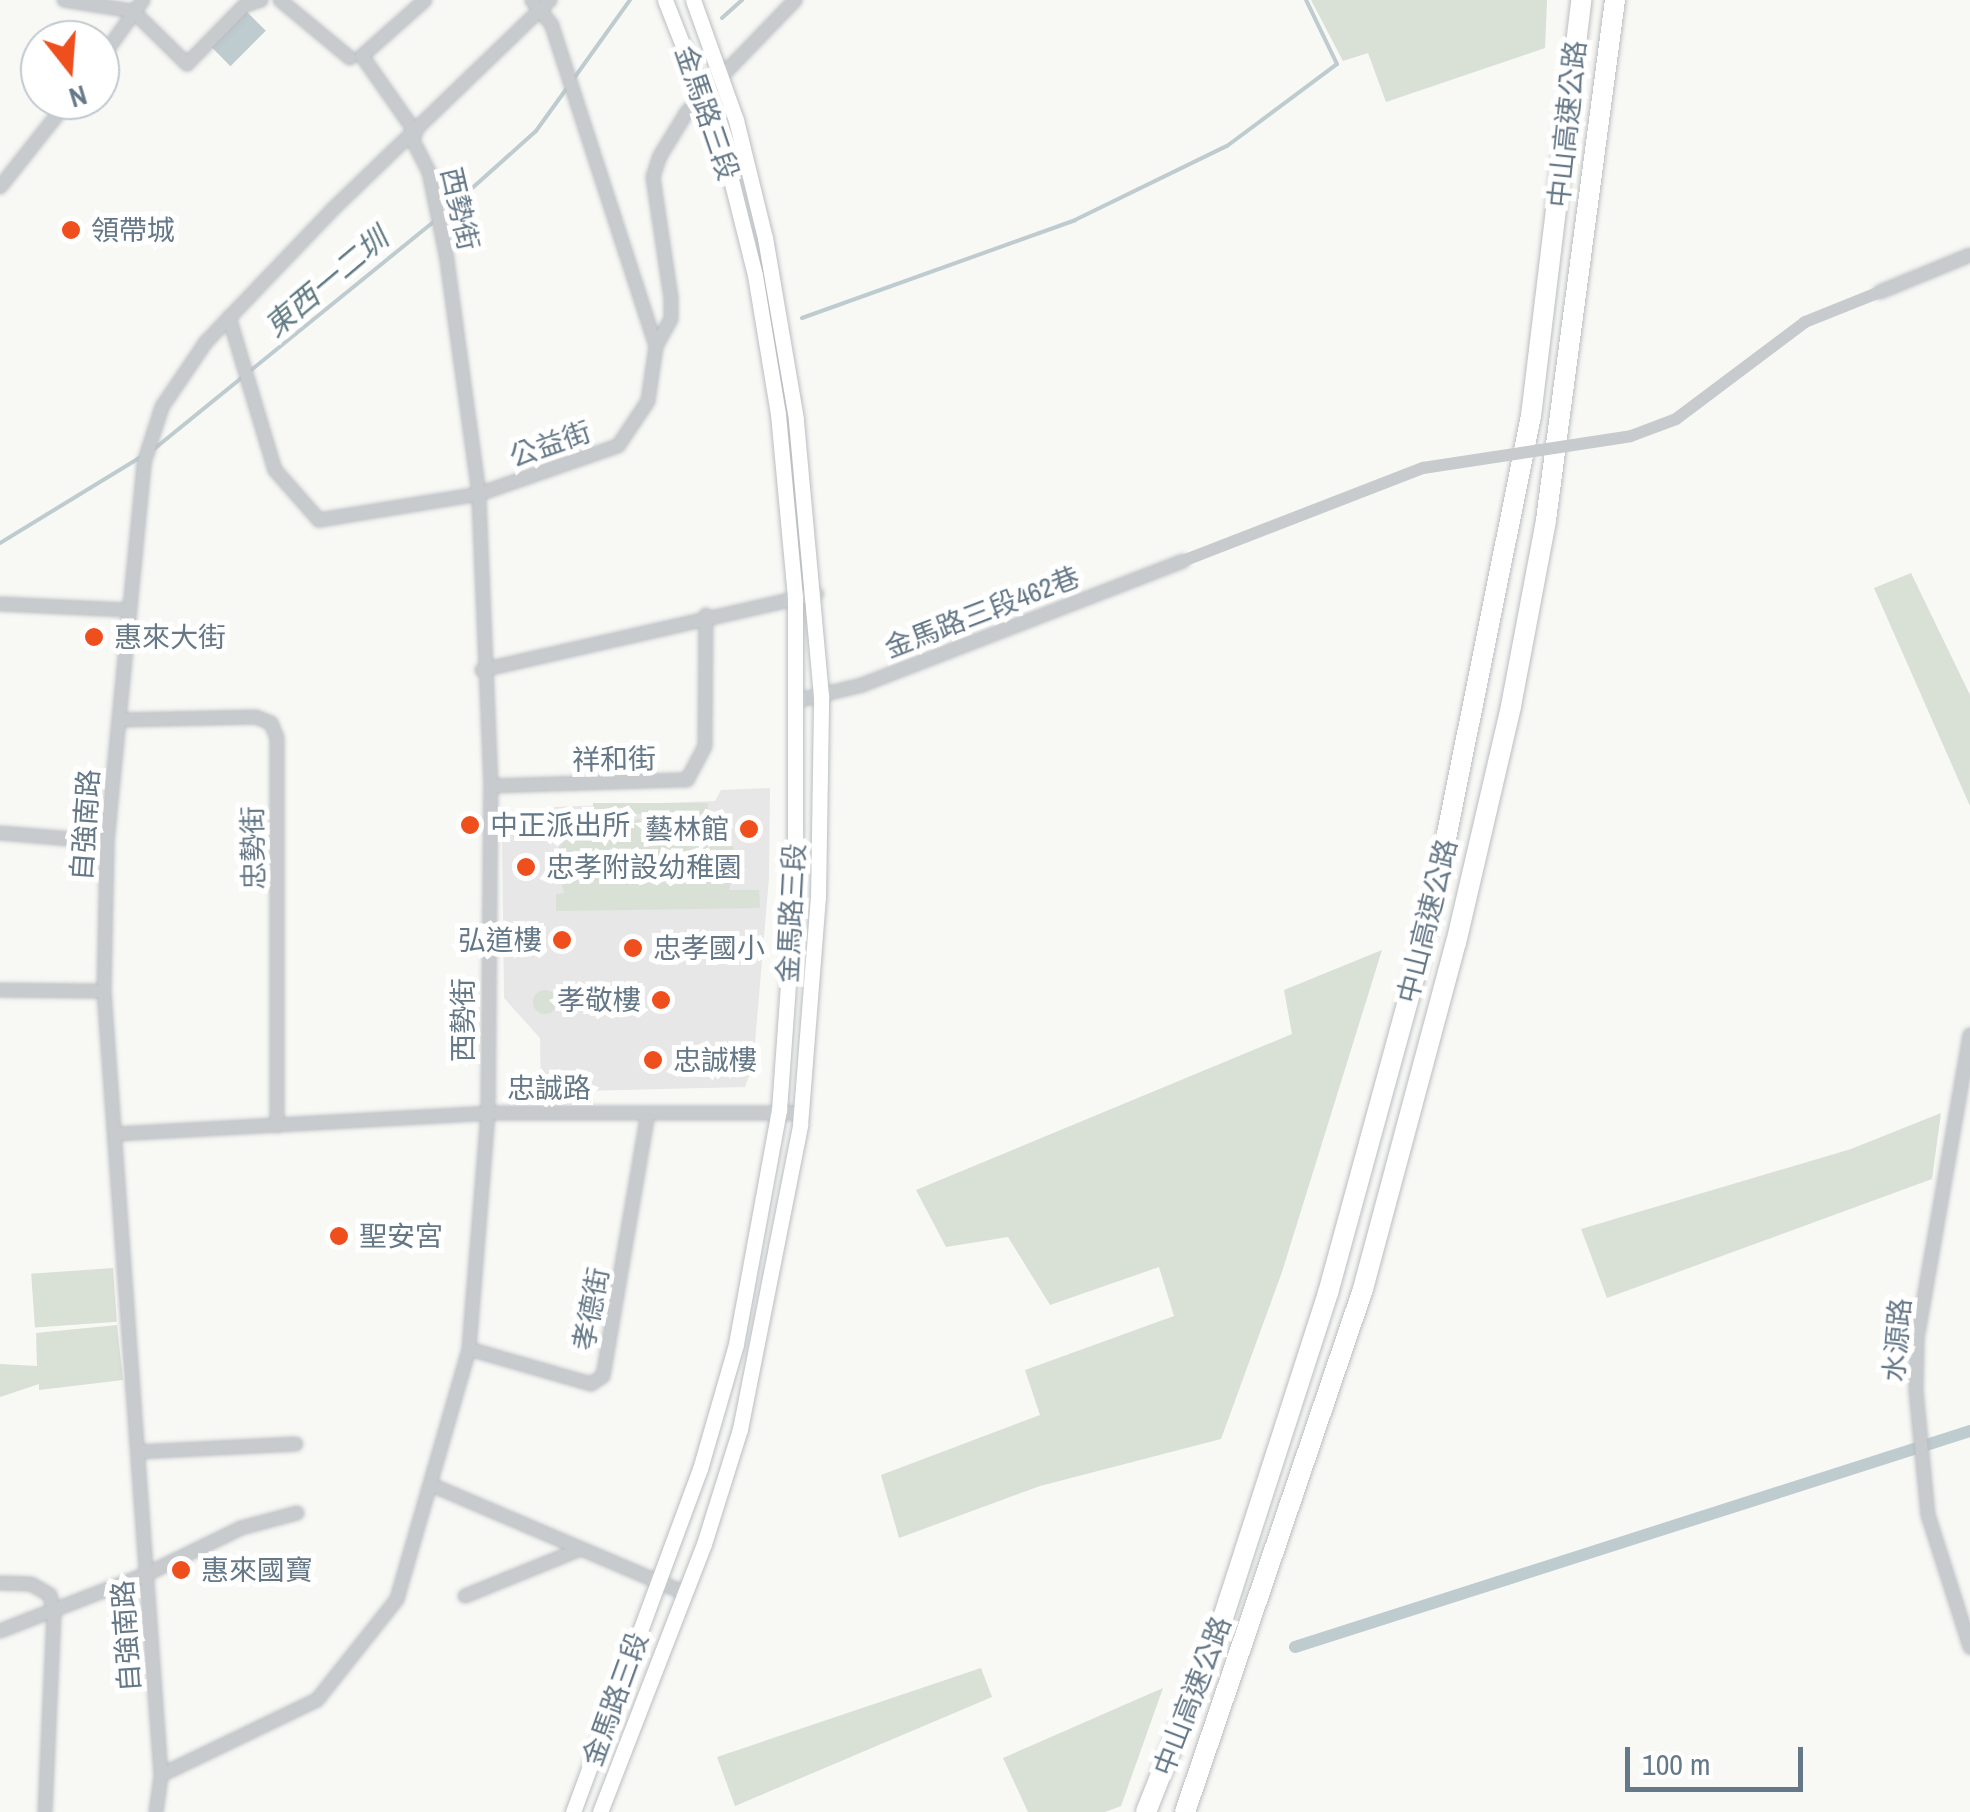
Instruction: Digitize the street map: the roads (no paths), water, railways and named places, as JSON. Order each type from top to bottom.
[{"type":"highway","name":"中山高速公路","points":[[1146,1812],[1223,1618],[1328,1293],[1428,928],[1530,416],[1581,0]]},
{"type":"highway","name":"中山高速公路","points":[[1185,1812],[1363,1289],[1468,888],[1546,520],[1614,0]]},
{"type":"main road","name":"金馬路三段","points":[[572,1812],[700,1468],[736,1344],[778,1110],[796,889],[795,596],[781,378],[705,92],[665,0]]},
{"type":"main road","name":"金馬路三段","points":[[600,1812],[685,1593],[743,1416],[802,1113],[820,843],[822,696],[816,594],[781,378],[764,238],[722,76],[693,0]]},
{"type":"street","points":[[64,0],[138,5],[188,64],[245,5],[261,0]]},
{"type":"street","name":"西勢街","points":[[161,1776],[317,1700],[397,1599],[434,1486],[469,1349],[488,1113],[492,786],[482,670],[478,494],[450,277],[429,172],[414,135],[356,57],[280,0]]},
{"type":"street","points":[[356,57],[425,0]]},
{"type":"street","points":[[656,346],[671,319],[671,298],[653,178],[675,126],[794,0]]},
{"type":"street","name":"自強南路","points":[[156,1812],[161,1776],[104,991],[107,842],[144,463],[162,407],[229,318],[414,135],[540,3]]},
{"type":"street","name":"公益街","points":[[229,318],[276,470],[305,510],[319,520],[478,494],[618,446],[648,401],[656,346],[552,25],[540,3]]},
{"type":"street","points":[[120,31],[138,5]]},
{"type":"street","points":[[0,187],[52,120]]},
{"type":"street","name":"金馬路三段462巷","points":[[796,701],[822,696],[978,643],[1423,468],[1632,436],[1676,419],[1804,322],[1970,255]]},
{"type":"street","points":[[482,670],[706,615],[816,594]]},
{"type":"street","points":[[0,604],[128,610]]},
{"type":"street","name":"祥和街","points":[[492,786],[687,780],[705,746],[706,615]]},
{"type":"street","name":"忠勢街","points":[[119,720],[256,717],[270,723],[277,738],[277,1126]]},
{"type":"street","points":[[0,833],[107,842]]},
{"type":"street","points":[[0,990],[104,991]]},
{"type":"street","name":"水源路","points":[[1970,1035],[1917,1338],[1916,1391],[1928,1515],[1970,1646]]},
{"type":"street","name":"忠誠路","points":[[116,1134],[488,1113],[802,1113]]},
{"type":"street","name":"孝德街","points":[[469,1349],[591,1384],[602,1376],[648,1113]]},
{"type":"street","points":[[138,1452],[296,1444]]},
{"type":"street","points":[[434,1486],[685,1593]]},
{"type":"street","points":[[0,1631],[147,1574],[241,1528],[297,1513]]},
{"type":"street","points":[[465,1596],[581,1549]]},
{"type":"street","points":[[0,1583],[31,1584],[50,1596],[54,1613],[44,1812]]},
{"type":"waterway","name":"東西一二圳","points":[[572,81],[630,0]]},
{"type":"waterway","points":[[722,18],[742,0]]},
{"type":"waterway","points":[[802,318],[1075,220],[1227,146],[1337,64],[1306,0]]},
{"type":"waterway","name":"東西一二圳","points":[[441,216],[536,131],[567,88]]},
{"type":"waterway","name":"東西一二圳","points":[[154,449],[433,222]]},
{"type":"waterway","name":"東西一二圳","points":[[0,543],[141,457]]},
{"type":"waterway","points":[[1295,1647],[1970,1431]]},
{"type":"place","name":"領帶城","points":[[71,230]]},
{"type":"place","name":"惠來大街","points":[[94,637]]},
{"type":"place","name":"中正派出所","points":[[470,825]]},
{"type":"place","name":"藝林館","points":[[749,829]]},
{"type":"place","name":"忠孝附設幼稚園","points":[[526,867]]},
{"type":"place","name":"弘道樓","points":[[562,940]]},
{"type":"place","name":"忠孝國小","points":[[633,948]]},
{"type":"place","name":"孝敬樓","points":[[661,1000]]},
{"type":"place","name":"忠誠樓","points":[[653,1060]]},
{"type":"place","name":"聖安宮","points":[[339,1236]]},
{"type":"place","name":"惠來國寶","points":[[181,1570]]}]
